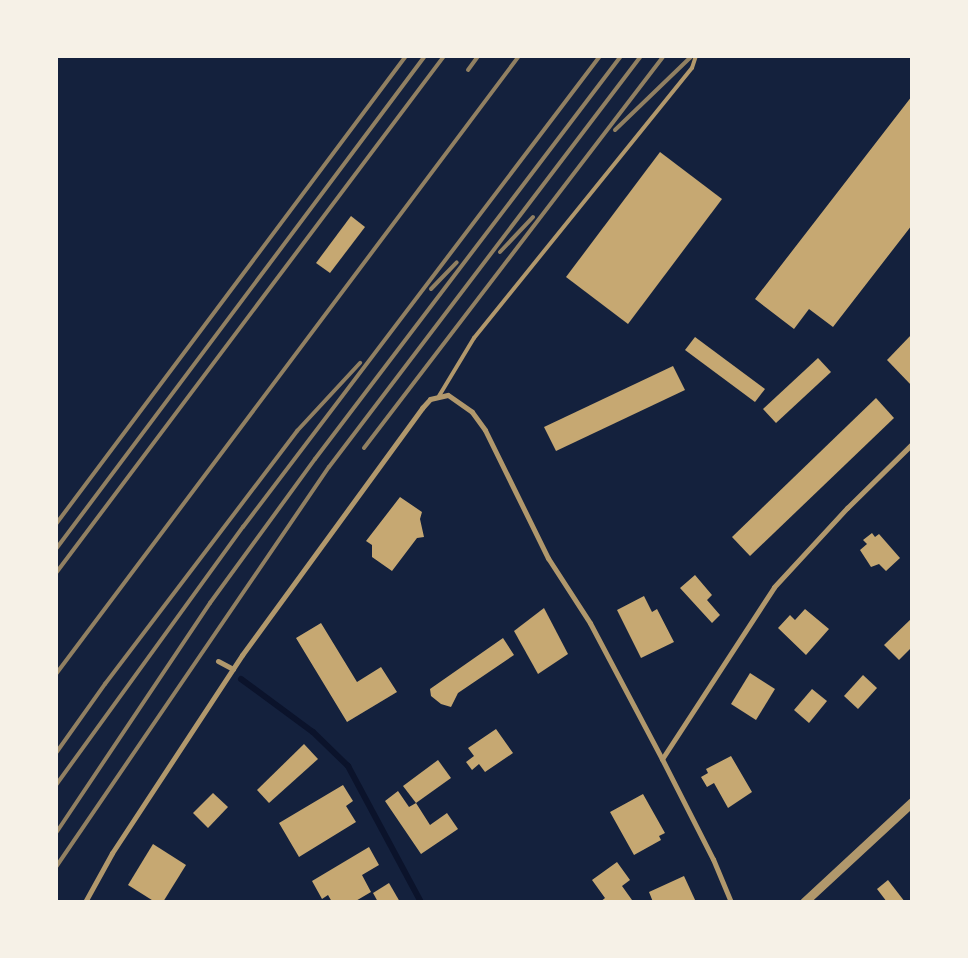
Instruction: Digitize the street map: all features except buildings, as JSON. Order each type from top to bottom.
[{"type":"street","points":[[85,902],[112,853],[233,669],[422,408],[439,396],[456,398],[472,412],[485,430],[548,558],[590,623],[662,759],[713,860],[731,902]]},
{"type":"street","points":[[662,759],[774,587],[847,508],[912,444]]},
{"type":"street","points":[[218,661],[233,669]]},
{"type":"street","points":[[804,902],[912,802]]},
{"type":"lane","points":[[439,396],[474,338],[692,68],[696,56]]},
{"type":"waterway","points":[[241,679],[313,732],[348,766],[421,902]]},
{"type":"railway","points":[[56,524],[406,56]]},
{"type":"railway","points":[[56,549],[425,56]]},
{"type":"railway","points":[[56,573],[444,56]]},
{"type":"railway","points":[[468,70],[478,56]]},
{"type":"railway","points":[[56,674],[519,56]]},
{"type":"railway","points":[[56,785],[243,527],[600,56]]},
{"type":"railway","points":[[56,833],[210,603],[315,459],[621,56]]},
{"type":"railway","points":[[56,867],[329,467],[641,56]]},
{"type":"railway","points":[[364,448],[664,56]]},
{"type":"railway","points":[[615,130],[692,56]]},
{"type":"railway","points":[[500,252],[533,217]]},
{"type":"railway","points":[[431,289],[457,262]]},
{"type":"railway","points":[[56,753],[105,684],[297,431],[360,363]]}]
